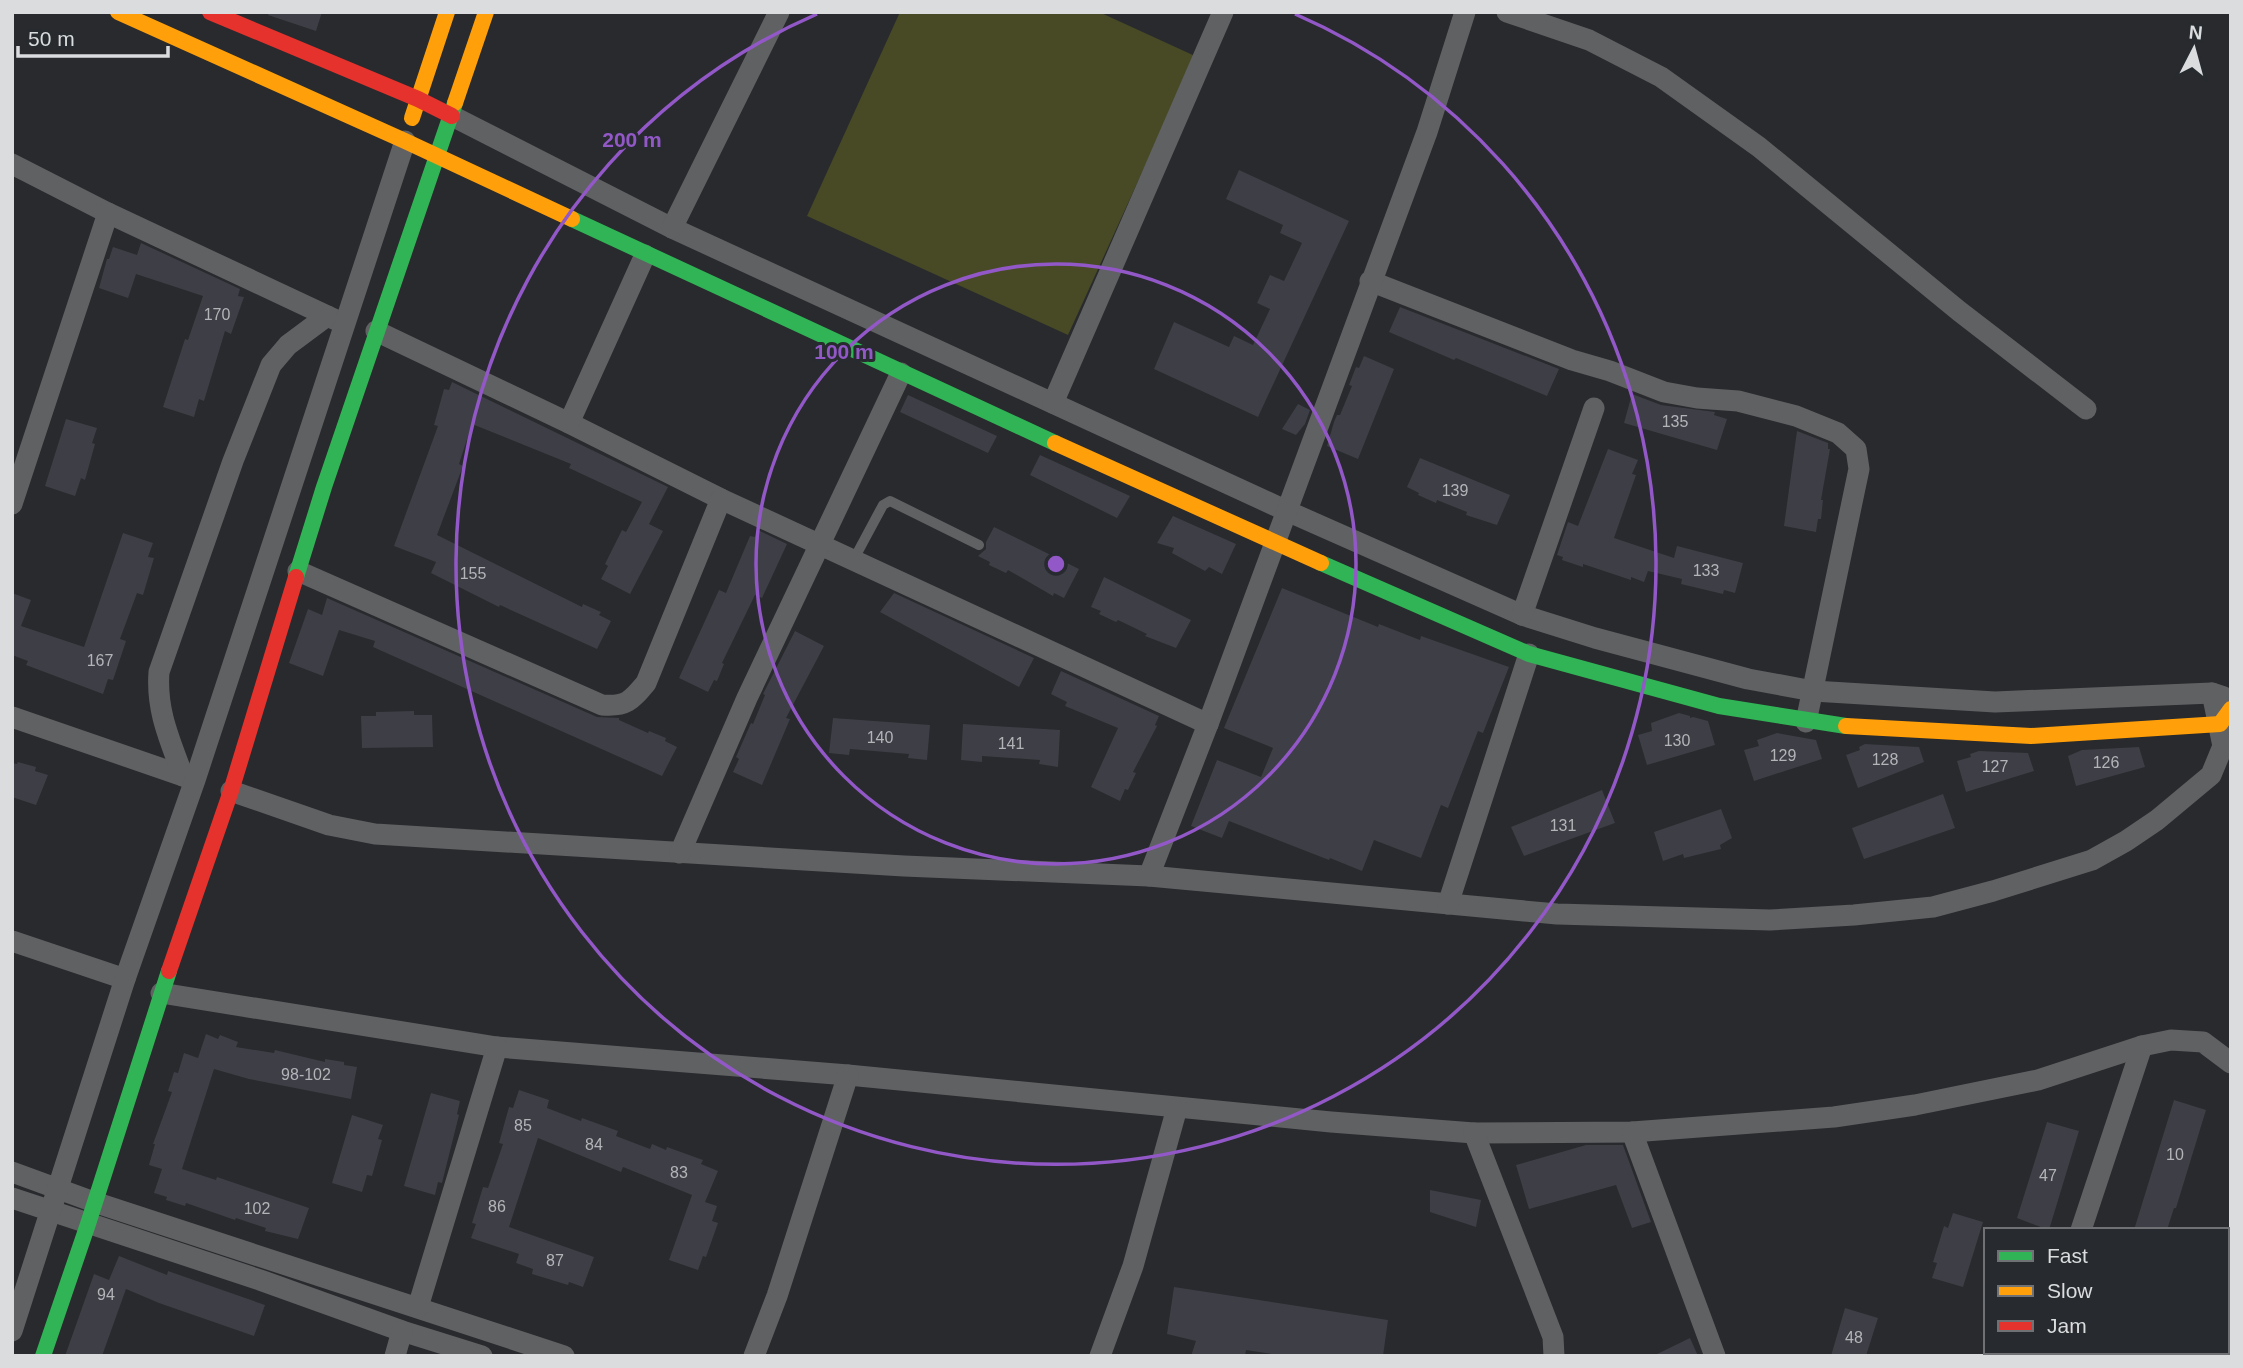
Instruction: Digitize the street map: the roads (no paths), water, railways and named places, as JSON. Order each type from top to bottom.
[{"type":"street","points":[[118,12],[405,141],[901,373],[1529,654],[1719,706],[1806,722],[2031,736],[2225,717]]},
{"type":"street","points":[[210,12],[418,99],[672,228],[1287,511],[1522,615],[1595,638],[1748,679],[1813,691],[1995,702],[2221,696],[2225,717],[2223,746],[2211,775],[2157,820],[2092,860],[1933,907],[1853,915],[1756,920],[1557,914],[1149,876],[904,866],[375,834],[329,825],[230,791]]},
{"type":"street","points":[[12,1331],[335,320],[405,141],[447,12]]},
{"type":"street","points":[[43,1356],[230,791],[376,331],[486,12]]},
{"type":"street","points":[[672,228],[779,12]]},
{"type":"street","points":[[1052,403],[1223,12]]},
{"type":"street","points":[[1149,876],[1427,132],[1465,12]]},
{"type":"street","points":[[1507,12],[1589,40],[1661,78],[1759,148],[1959,311],[2086,409]]},
{"type":"street","points":[[12,164],[108,213],[335,320]]},
{"type":"street","points":[[12,503],[108,213]]},
{"type":"street","points":[[569,423],[645,255]]},
{"type":"street","points":[[1370,281],[1572,360],[1664,391],[1697,398],[1738,401],[1796,416],[1838,433],[1856,449],[1859,469],[1806,722]]},
{"type":"street","points":[[189,778],[162,716],[157,694],[159,672],[233,460],[271,365],[288,345],[335,320]]},
{"type":"street","points":[[376,331],[721,499],[1208,724]]},
{"type":"street","points":[[680,853],[747,698],[901,373]]},
{"type":"street","points":[[1522,615],[1594,408]]},
{"type":"street","points":[[298,571],[601,705],[617,706],[632,700],[646,682],[721,499]]},
{"type":"street","points":[[1448,904],[1529,654]]},
{"type":"street","points":[[12,717],[189,778]]},
{"type":"street","points":[[12,941],[125,979]]},
{"type":"street","points":[[161,993],[497,1047],[848,1075],[1177,1108],[1474,1133],[1632,1132],[1821,1119],[1915,1105],[2038,1080],[2142,1046],[2171,1040],[2203,1042],[2231,1063]]},
{"type":"street","points":[[2082,1228],[2142,1046]]},
{"type":"street","points":[[418,1307],[497,1047]]},
{"type":"street","points":[[754,1356],[777,1296],[848,1075]]},
{"type":"street","points":[[1100,1356],[1133,1266],[1177,1108]]},
{"type":"street","points":[[1632,1132],[1715,1356]]},
{"type":"street","points":[[1474,1133],[1553,1337],[1554,1356]]},
{"type":"street","points":[[12,1172],[94,1202],[564,1356]]},
{"type":"street","points":[[12,1198],[482,1356]]},
{"type":"street","points":[[395,1356],[402,1331]]},
{"type":"lane","points":[[853,559],[883,505],[890,501],[979,545]]}]
